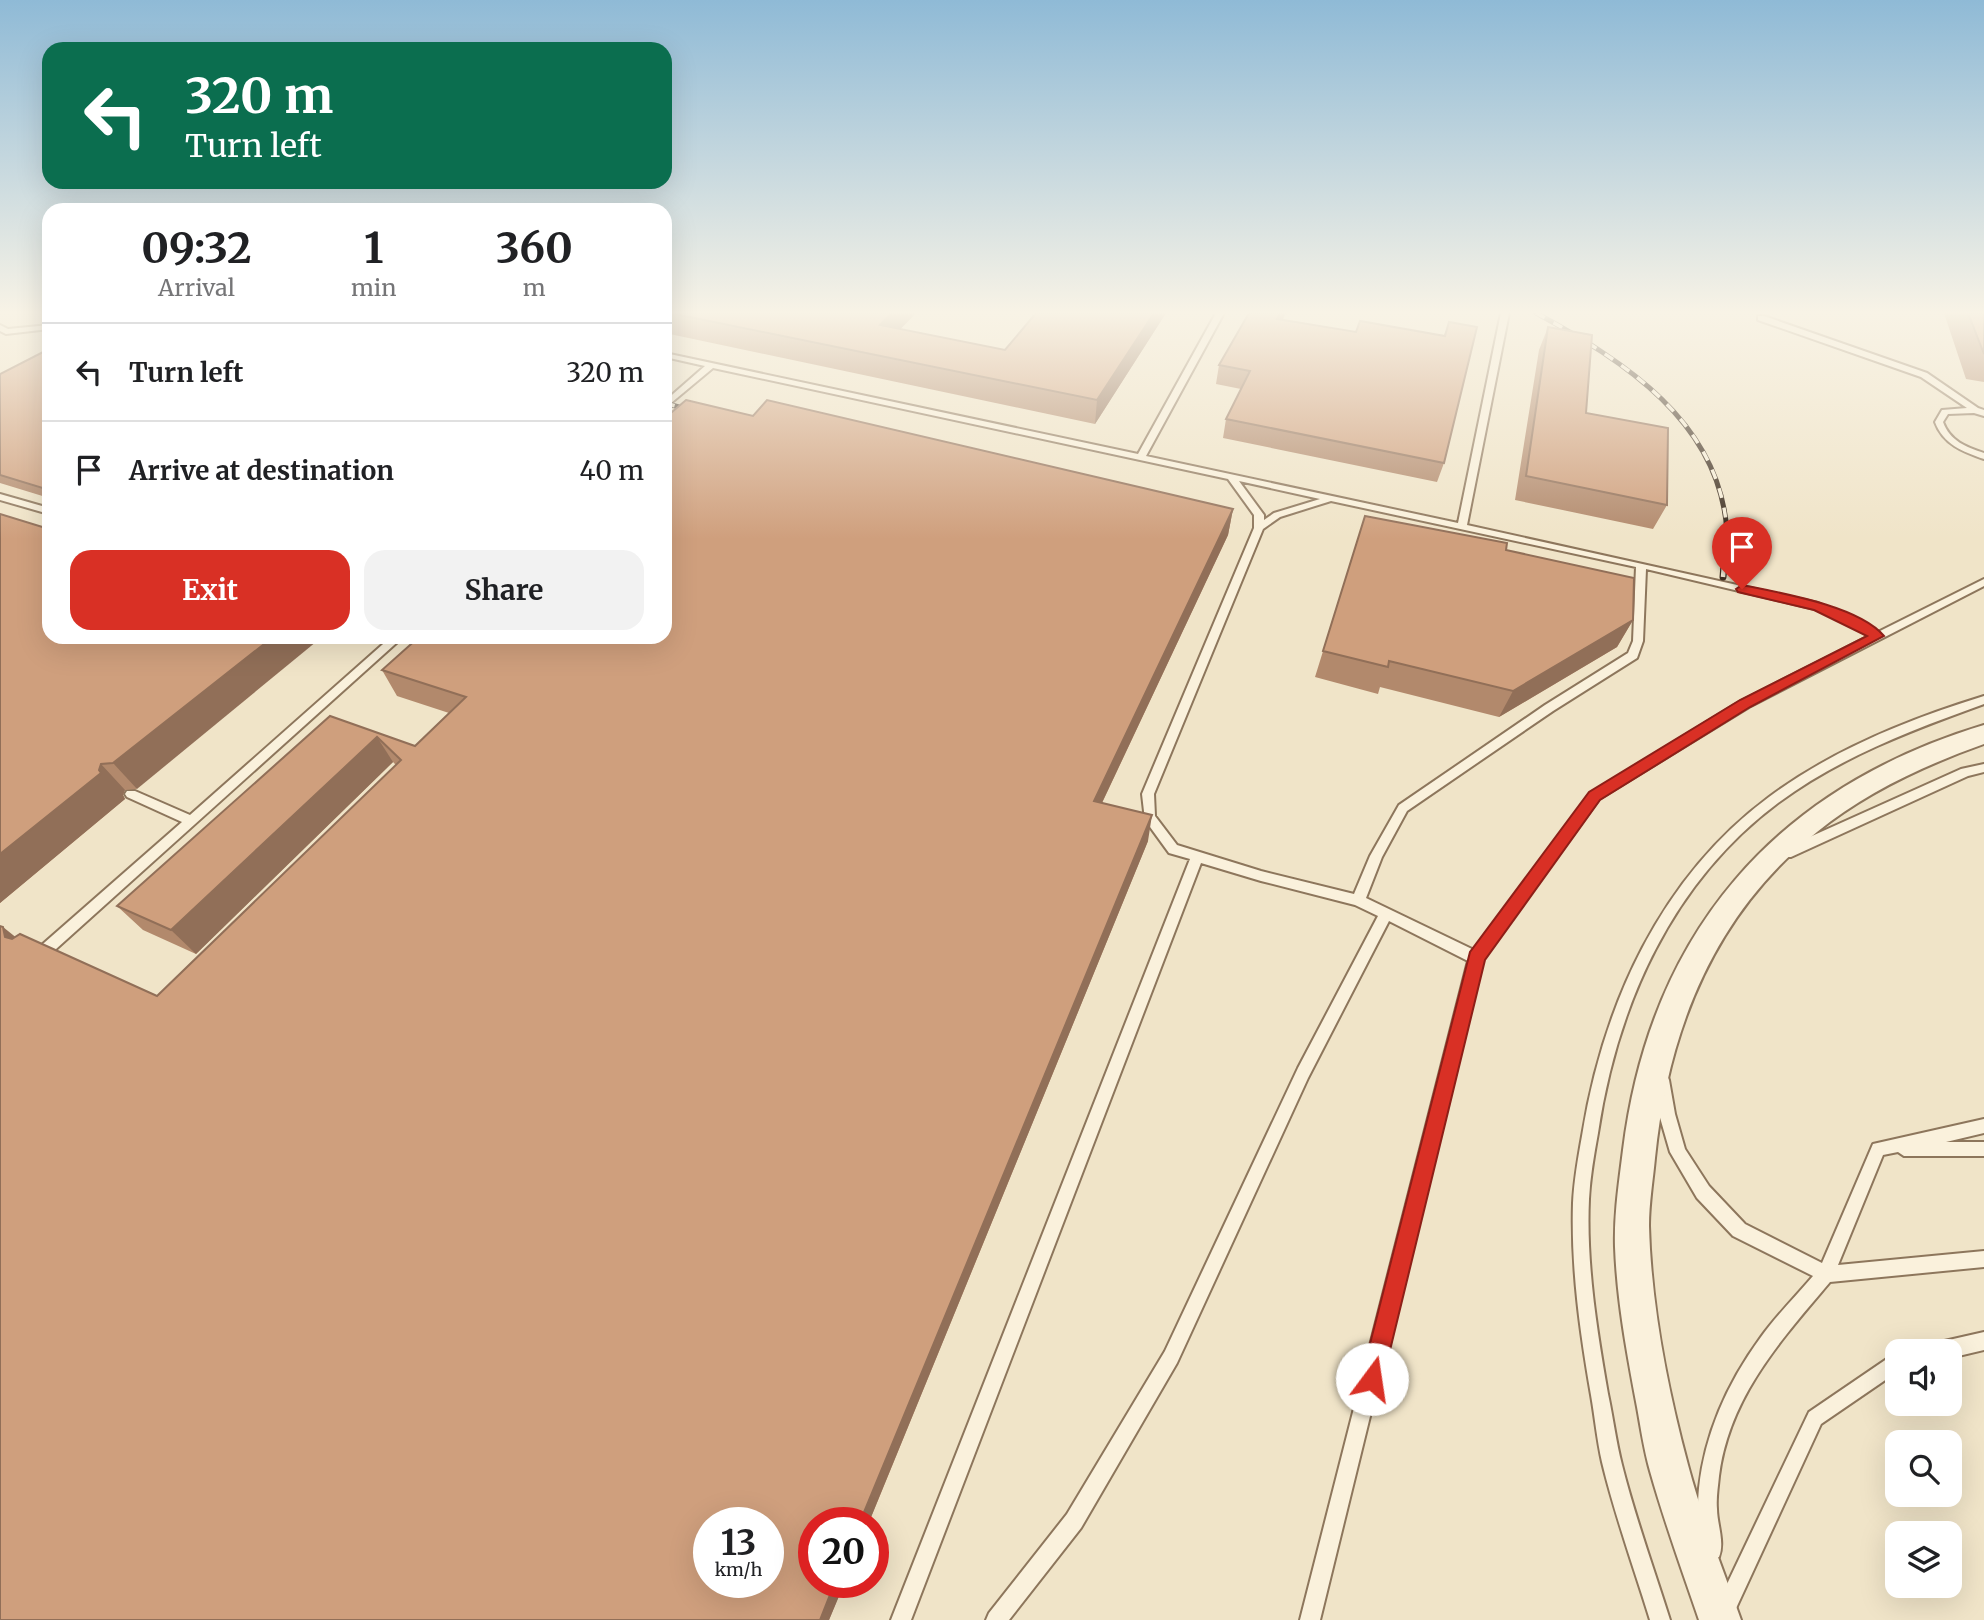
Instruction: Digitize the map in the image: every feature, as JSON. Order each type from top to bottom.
[{"type":"street","points":[[1720,1620],[1669,1468],[1643,1341],[1632,1227],[1639,1133],[1657,1049],[1685,978],[1719,916],[1764,863],[1807,825],[1856,792],[1908,764],[1984,734]]},
{"type":"lane","points":[[821,389],[1641,565],[1818,607],[1854,622],[1877,636]]},
{"type":"lane","points":[[1141,457],[1179,389]]},
{"type":"lane","points":[[1462,526],[1490,389]]},
{"type":"lane","points":[[1945,389],[1979,411]]},
{"type":"lane","points":[[1979,411],[1945,412],[1939,422],[1948,438],[1984,456]]},
{"type":"lane","points":[[1231,477],[1259,514],[1259,527],[1148,794],[1149,817],[1172,849],[1358,900],[1476,958]]},
{"type":"lane","points":[[0,497],[42,509]]},
{"type":"lane","points":[[1259,527],[1277,515],[1333,498]]},
{"type":"lane","points":[[1358,900],[1376,856],[1403,808],[1549,708],[1633,655],[1638,640],[1641,565]]},
{"type":"lane","points":[[1310,1620],[1476,958],[1595,796],[1745,704],[1984,582]]},
{"type":"lane","points":[[41,954],[390,644]]},
{"type":"lane","points":[[1660,1620],[1612,1462],[1588,1329],[1580,1210],[1591,1114],[1611,1027],[1642,956],[1680,893],[1727,840],[1772,802],[1823,769],[1877,741],[1984,700]]},
{"type":"lane","points":[[1764,863],[1965,772],[1984,768]]},
{"type":"lane","points":[[131,794],[192,821]]},
{"type":"lane","points":[[901,1620],[1197,857]]},
{"type":"lane","points":[[996,1620],[1074,1521],[1171,1357],[1303,1073],[1386,914]]},
{"type":"lane","points":[[1657,1049],[1667,1114],[1678,1152],[1703,1192],[1739,1230],[1826,1273],[1984,1259]]},
{"type":"lane","points":[[1878,1149],[1984,1126]]},
{"type":"lane","points":[[1720,1620],[1707,1507],[1719,1432],[1728,1408],[1767,1343],[1826,1273],[1878,1149]]},
{"type":"lane","points":[[1878,1149],[1984,1149]]},
{"type":"lane","points":[[1962,1346],[1984,1341]]},
{"type":"lane","points":[[1720,1620],[1815,1418],[1885,1369]]},
{"type":"building","points":[[0,389],[42,389],[42,488],[0,475]]},
{"type":"building","points":[[1041,389],[1104,389],[1097,400]]},
{"type":"building","points":[[1241,389],[1462,389],[1444,463],[1226,419]]},
{"type":"building","points":[[1539,389],[1588,389],[1586,413],[1668,428],[1667,505],[1526,476]]},
{"type":"building","points":[[686,400],[753,416],[767,400],[1233,509],[1094,801],[1152,815],[866,1507],[798,1507],[798,1598],[829,1598],[820,1620],[0,1620],[0,926],[3,927],[5,937],[12,939],[20,934],[157,996],[401,760],[377,737],[171,930],[117,906],[330,716],[415,746],[466,697],[382,670],[411,644],[672,644],[672,412]]},
{"type":"building","points":[[0,514],[42,527],[42,644],[264,644],[113,763],[101,764],[101,773],[0,854]]},
{"type":"building","points":[[1365,516],[1507,543],[1506,550],[1634,578],[1633,620],[1513,691],[1389,661],[1388,667],[1323,651]]},
{"type":"railway","points":[[1650,389],[1687,427],[1707,458],[1720,493],[1727,531]]},
{"type":"railway","points":[[672,405],[696,412]]},
{"type":"railway","points":[[1723,577],[1727,531]]},
{"type":"route","points":[[1372,1379],[1476,958],[1595,796],[1745,704],[1877,636],[1838,614],[1818,607],[1742,589]]}]
